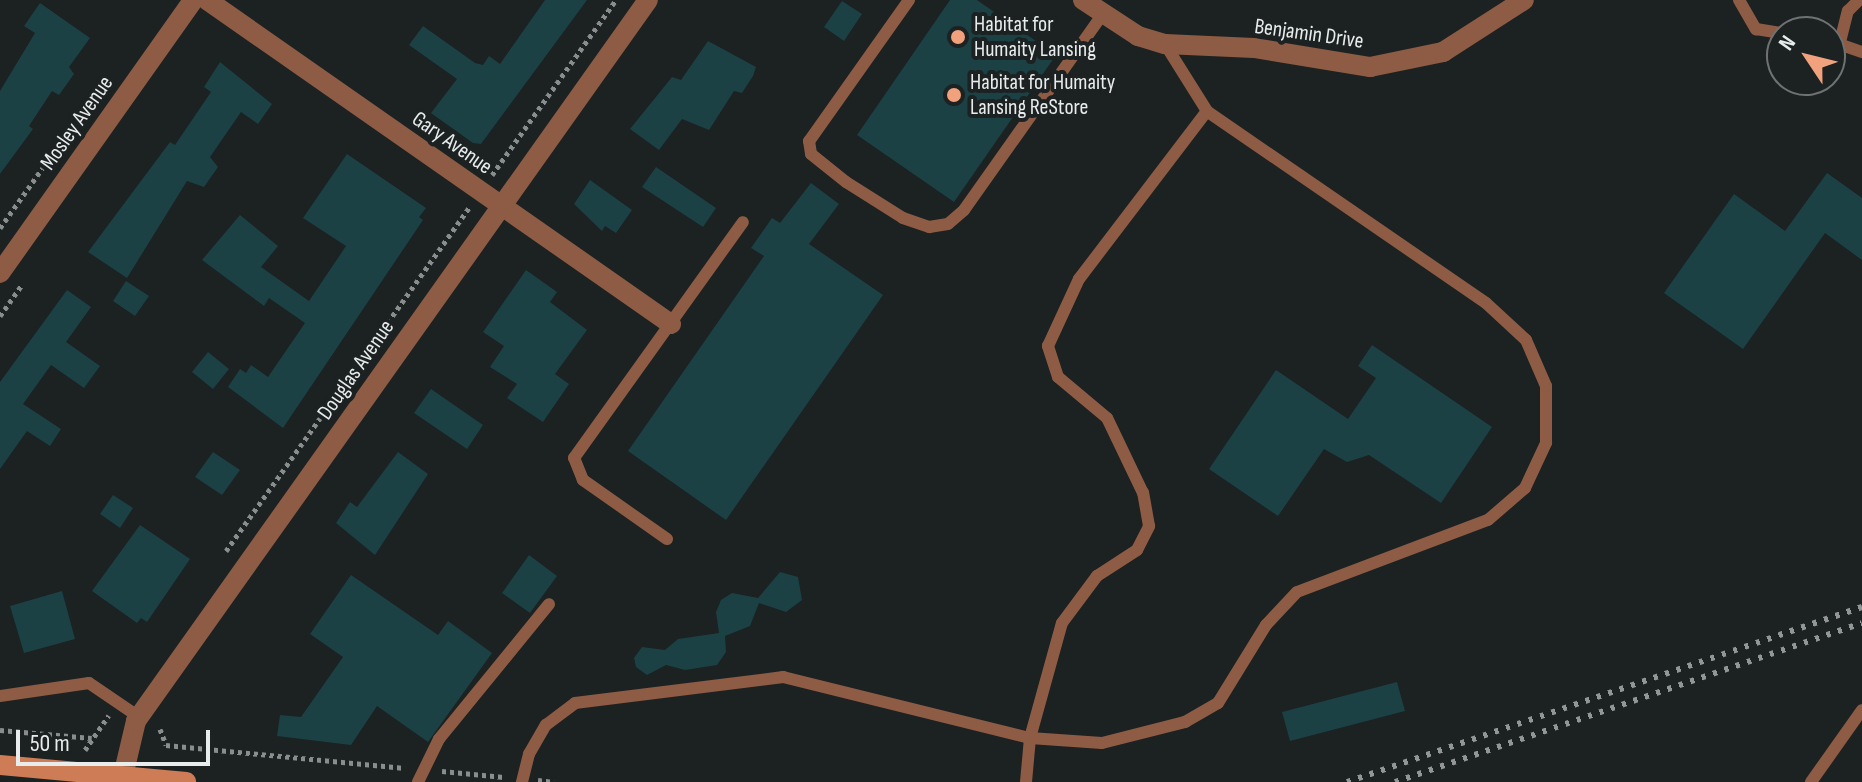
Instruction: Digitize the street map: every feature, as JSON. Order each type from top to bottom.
[{"type":"street","name":"Mosley Avenue","points":[[0,273],[193,0]]},
{"type":"street","name":"Gary Avenue","points":[[207,0],[671,324]]},
{"type":"street","name":"Douglas Avenue","points":[[123,776],[128,742],[139,717],[648,0]]},
{"type":"street","name":"Benjamin Drive","points":[[1083,0],[1138,36],[1165,44],[1254,48],[1370,67],[1405,63],[1443,52],[1524,0]]},
{"type":"street","points":[[0,765],[186,782]]},
{"type":"lane","points":[[909,0],[809,141],[811,154],[846,182],[903,218],[929,227],[948,224],[964,210],[1103,14]]},
{"type":"lane","points":[[1739,0],[1756,29],[1766,31]]},
{"type":"lane","points":[[1846,16],[1859,0]]},
{"type":"lane","points":[[523,780],[529,754],[546,725],[575,703],[783,677],[1030,738],[1102,743],[1185,722],[1218,703],[1266,625],[1297,592],[1488,520],[1525,488],[1546,443],[1546,386],[1526,340],[1486,303],[1207,111],[1165,44]]},
{"type":"lane","points":[[1026,782],[1030,738],[1062,623],[1097,576],[1137,550],[1149,526],[1143,493],[1107,418],[1058,377],[1048,346],[1079,279],[1207,111]]},
{"type":"lane","points":[[667,539],[583,480],[574,458],[743,222]]},
{"type":"lane","points":[[421,776],[439,739],[549,604]]},
{"type":"lane","points":[[0,696],[77,682],[89,683],[139,717]]},
{"type":"lane","points":[[1811,782],[1862,710]]},
{"type":"path","points":[[217,562],[616,0]]},
{"type":"path","points":[[0,228],[99,89]]},
{"type":"path","points":[[75,772],[92,738],[118,703]]},
{"type":"path","points":[[168,718],[159,731],[166,745],[421,776],[554,782]]},
{"type":"path","points":[[0,730],[92,738]]},
{"type":"building","points":[[545,0],[587,0],[481,144],[473,143],[431,113],[457,79],[409,45],[423,26],[475,63],[483,65],[489,56],[500,64]]},
{"type":"building","points":[[950,0],[977,0],[1056,55],[954,202],[857,135]]},
{"type":"building","points":[[842,1],[862,14],[844,41],[824,27]]},
{"type":"building","points":[[40,3],[90,38],[69,67],[74,74],[59,95],[52,91],[29,126],[33,129],[0,174],[0,91],[35,33],[24,26]]},
{"type":"building","points":[[708,41],[756,67],[753,76],[742,93],[734,91],[709,130],[682,119],[659,150],[630,129],[672,77],[681,80]]},
{"type":"building","points":[[220,62],[272,104],[258,124],[241,112],[210,157],[218,167],[204,187],[187,181],[127,278],[88,252],[170,142],[175,145],[211,92],[204,87]]},
{"type":"building","points":[[347,154],[426,208],[419,217],[423,220],[283,428],[228,387],[240,369],[246,373],[251,365],[268,377],[305,323],[269,298],[264,306],[202,260],[240,215],[278,246],[261,267],[309,301],[346,246],[303,218]]},
{"type":"building","points":[[656,167],[716,208],[703,227],[642,187]]},
{"type":"building","points":[[1827,173],[1862,198],[1862,260],[1825,233],[1743,349],[1664,293],[1734,194],[1785,231]]},
{"type":"building","points":[[590,180],[632,210],[616,233],[605,226],[602,231],[574,204]]},
{"type":"building","points":[[811,183],[839,204],[809,244],[883,295],[726,520],[628,451],[764,256],[751,248],[772,218],[780,223]]},
{"type":"building","points":[[526,270],[557,292],[550,302],[587,330],[555,374],[569,384],[543,422],[507,398],[517,384],[490,367],[504,346],[483,332]]},
{"type":"building","points":[[126,281],[149,296],[135,316],[113,301]]},
{"type":"building","points":[[67,290],[91,307],[66,342],[100,366],[84,388],[51,365],[23,404],[61,429],[50,446],[27,431],[0,469],[0,382]]},
{"type":"building","points":[[1372,345],[1492,427],[1441,503],[1369,455],[1347,462],[1324,449],[1278,516],[1209,469],[1276,370],[1348,419],[1376,378],[1358,366]]},
{"type":"building","points":[[208,352],[229,369],[213,389],[192,372]]},
{"type":"building","points":[[431,389],[483,425],[467,449],[414,413]]},
{"type":"building","points":[[213,452],[240,470],[222,495],[195,477]]},
{"type":"building","points":[[398,452],[428,474],[375,555],[336,523],[350,502],[357,507]]},
{"type":"building","points":[[113,495],[133,508],[120,528],[100,514]]},
{"type":"building","points":[[140,525],[190,559],[147,622],[141,618],[137,623],[92,591]]},
{"type":"building","points":[[529,555],[557,576],[530,613],[502,593]]},
{"type":"building","points":[[780,572],[798,577],[802,600],[786,612],[759,603],[750,626],[725,636],[726,652],[717,665],[685,670],[666,665],[647,675],[636,667],[634,658],[642,647],[665,650],[678,639],[719,633],[716,612],[721,600],[732,593],[758,598]]},
{"type":"building","points":[[351,575],[438,635],[448,621],[492,653],[428,742],[377,706],[351,745],[277,736],[280,715],[301,717],[343,657],[310,634]]},
{"type":"building","points":[[62,591],[75,639],[24,653],[10,606]]},
{"type":"building","points":[[1397,682],[1405,711],[1290,741],[1282,712]]},
{"type":"railway","points":[[1347,782],[1862,607]]},
{"type":"railway","points":[[1395,782],[1862,623]]},
{"type":"place","name":"Habitat for Humaity Lansing","points":[[958,37]]},
{"type":"place","name":"Habitat for Humaity Lansing ReStore","points":[[954,95]]}]
